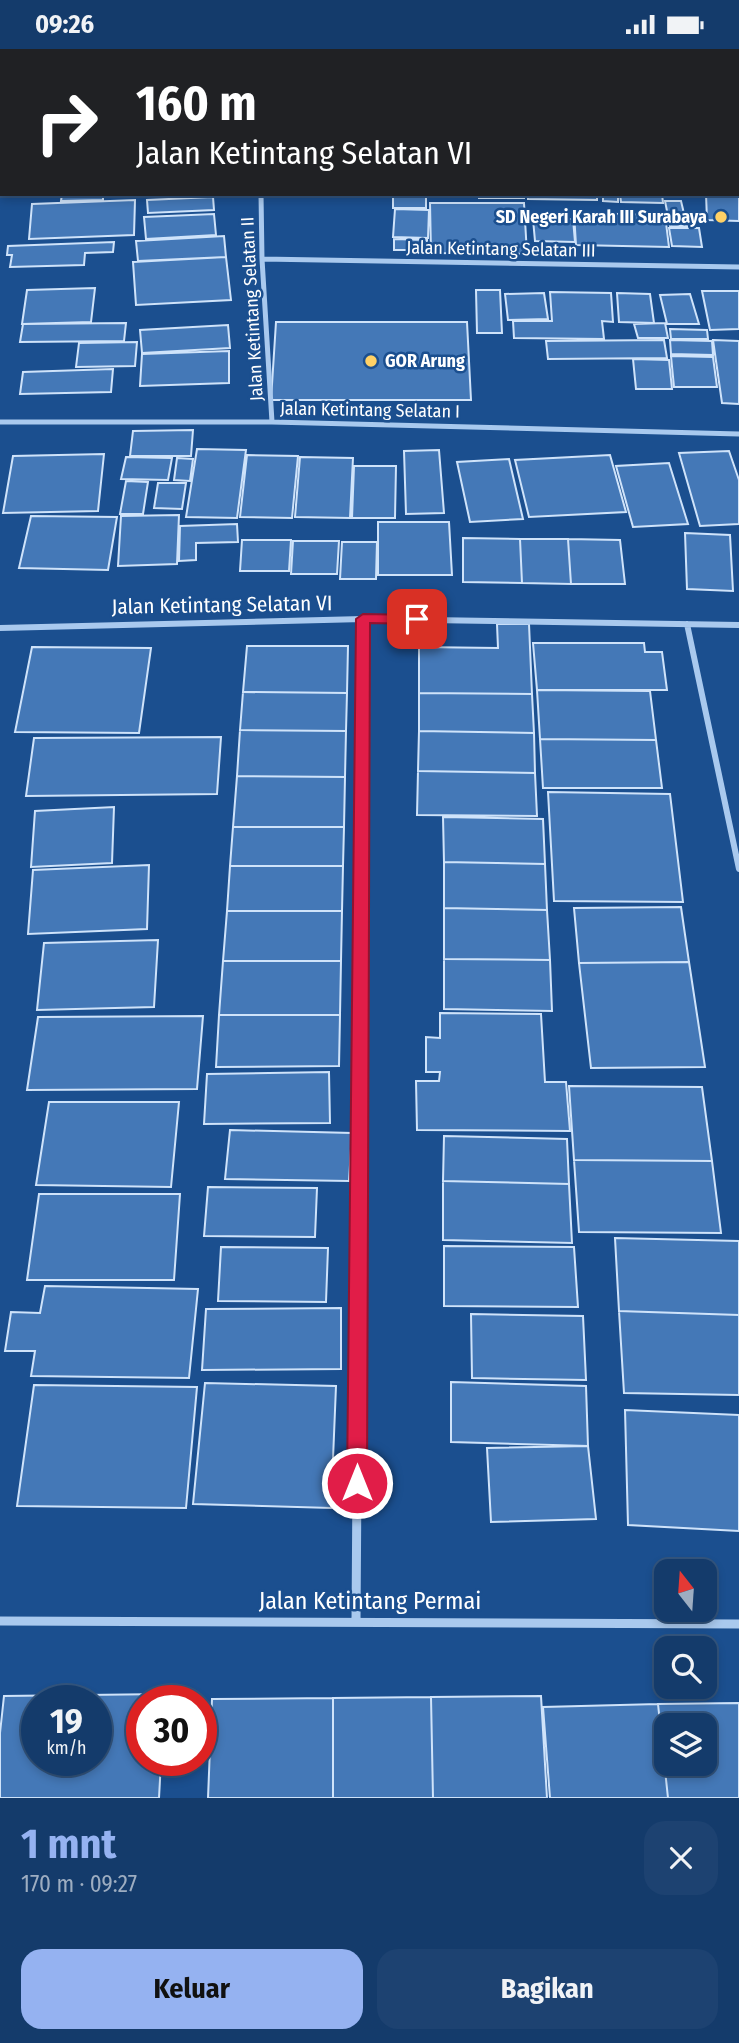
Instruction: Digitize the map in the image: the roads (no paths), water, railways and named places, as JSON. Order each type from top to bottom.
[{"type":"street","name":"Jalan Ketintang Selatan II","points":[[261,196],[272,422]]},
{"type":"street","name":"Jalan Ketintang Selatan III","points":[[262,259],[739,267]]},
{"type":"street","name":"Jalan Ketintang Selatan I","points":[[0,422],[272,422],[739,434]]},
{"type":"street","name":"Jalan Ketintang Selatan VI","points":[[0,628],[363,619],[739,625]]},
{"type":"street","points":[[356,1622],[363,619]]},
{"type":"street","points":[[687,624],[739,869]]},
{"type":"street","name":"Jalan Ketintang Permai","points":[[0,1621],[739,1624]]},
{"type":"place","name":"SD Negeri Karah III Surabaya","points":[[721,217]]},
{"type":"place","name":"GOR Arung","points":[[371,361]]}]
